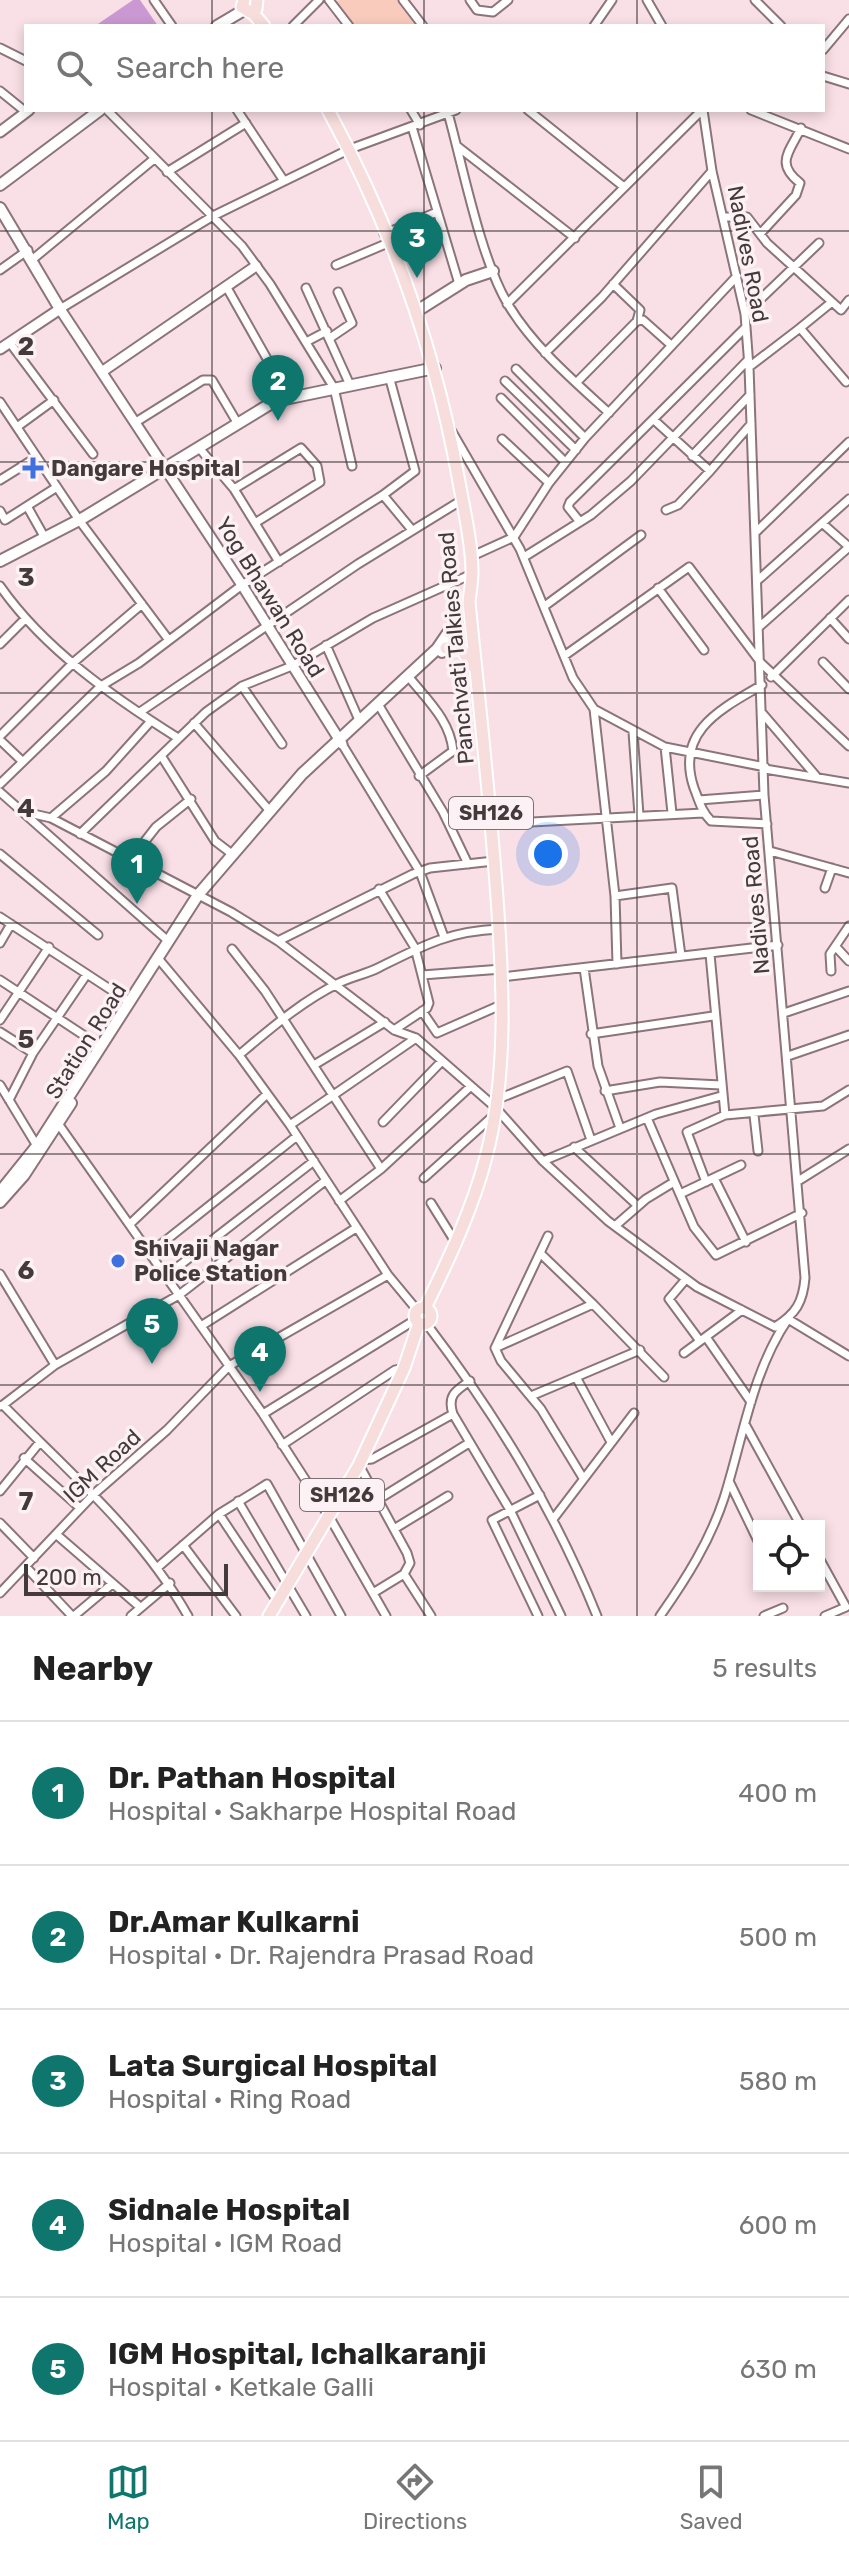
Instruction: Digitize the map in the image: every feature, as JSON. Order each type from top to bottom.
[{"type":"main road","points":[[220,24],[250,3],[263,24]]},
{"type":"main road","points":[[0,185],[97,112]]},
{"type":"main road","name":"SH126","points":[[329,112],[350,149],[417,311]]},
{"type":"main road","points":[[0,208],[60,309]]},
{"type":"main road","points":[[417,311],[459,284],[493,271]]},
{"type":"main road","name":"Panchvati Talkies Road","points":[[404,1368],[420,1317],[486,1158],[495,1108],[503,1004],[492,824],[469,602],[470,557],[450,428],[417,311]]},
{"type":"main road","points":[[0,561],[79,520],[288,396],[435,368]]},
{"type":"main road","points":[[410,678],[449,636],[469,602]]},
{"type":"main road","points":[[200,896],[269,810],[471,623]]},
{"type":"main road","points":[[446,648],[462,650],[476,671]]},
{"type":"main road","points":[[200,896],[285,798],[359,720],[379,706]]},
{"type":"main road","name":"Station Road","points":[[0,1202],[24,1175],[128,1001],[200,896]]},
{"type":"main road","name":"Station Road","points":[[0,1192],[56,1121],[200,896]]},
{"type":"main road","name":"SH126","points":[[269,1616],[361,1463],[404,1368]]},
{"type":"street","points":[[154,0],[171,24]]},
{"type":"street","points":[[295,24],[319,0]]},
{"type":"street","points":[[329,0],[347,24]]},
{"type":"street","points":[[403,0],[421,24]]},
{"type":"street","points":[[470,0],[477,10],[493,12],[508,0]]},
{"type":"street","points":[[595,24],[612,0]]},
{"type":"street","points":[[647,0],[661,24]]},
{"type":"street","points":[[755,0],[779,24]]},
{"type":"street","points":[[825,48],[849,19]]},
{"type":"street","points":[[0,48],[24,60]]},
{"type":"street","points":[[825,77],[846,83],[849,75]]},
{"type":"street","points":[[0,91],[24,108]]},
{"type":"street","points":[[0,132],[27,112]]},
{"type":"street","points":[[109,112],[213,216],[256,266],[334,388],[352,466]]},
{"type":"street","points":[[238,112],[284,181]]},
{"type":"street","points":[[412,112],[459,284]]},
{"type":"street","points":[[0,349],[213,216],[350,149],[452,112],[457,146],[493,271],[507,304],[545,353],[609,413]]},
{"type":"street","points":[[530,112],[624,187]]},
{"type":"street","points":[[507,304],[701,112]]},
{"type":"street","name":"Nadives Road","points":[[660,1616],[707,1542],[772,1342],[803,1302],[802,1213],[764,795],[757,531],[745,314],[712,171],[703,112]]},
{"type":"street","points":[[757,112],[849,149]]},
{"type":"street","points":[[776,119],[781,112]]},
{"type":"street","points":[[167,172],[246,123]]},
{"type":"street","points":[[760,234],[796,195],[800,183],[786,172],[784,165],[801,128]]},
{"type":"street","points":[[457,146],[575,238]]},
{"type":"street","points":[[0,270],[30,255],[154,159]]},
{"type":"street","points":[[545,353],[613,284],[712,171]]},
{"type":"street","points":[[336,265],[437,212]]},
{"type":"street","points":[[725,217],[747,217],[760,234],[841,310],[849,300]]},
{"type":"street","points":[[745,314],[819,243]]},
{"type":"street","points":[[103,371],[256,266]]},
{"type":"street","points":[[470,557],[514,537],[549,483],[585,438],[737,276]]},
{"type":"street","points":[[577,382],[637,321],[640,310],[613,284]]},
{"type":"street","points":[[226,286],[288,396]]},
{"type":"street","points":[[306,288],[350,385]]},
{"type":"street","points":[[306,342],[352,323],[338,292]]},
{"type":"street","points":[[524,557],[580,522],[631,481],[748,363],[832,302]]},
{"type":"street","name":"Yog Bhawan Road","points":[[60,309],[167,469],[340,742]]},
{"type":"street","points":[[637,321],[643,320],[671,345]]},
{"type":"street","points":[[580,522],[568,507],[570,502],[745,328]]},
{"type":"street","points":[[800,328],[846,382]]},
{"type":"street","points":[[10,343],[93,454]]},
{"type":"street","points":[[516,369],[585,438]]},
{"type":"street","points":[[0,784],[101,686],[139,663],[242,585],[383,495],[415,471],[389,376]]},
{"type":"street","points":[[136,422],[203,380],[212,380],[238,424]]},
{"type":"street","points":[[505,381],[576,450]]},
{"type":"street","points":[[692,456],[750,395]]},
{"type":"street","points":[[501,398],[565,462]]},
{"type":"street","points":[[17,427],[54,400]]},
{"type":"street","points":[[0,402],[79,520],[168,639]]},
{"type":"street","points":[[654,420],[710,471]]},
{"type":"street","points":[[666,510],[678,505],[751,424]]},
{"type":"street","points":[[450,428],[514,537],[546,605],[573,678],[594,709],[665,747],[849,783]]},
{"type":"street","points":[[502,439],[549,483]]},
{"type":"street","points":[[757,531],[849,442]]},
{"type":"street","points":[[234,489],[301,448],[317,466],[320,482],[255,523]]},
{"type":"street","points":[[200,449],[234,489],[279,562]]},
{"type":"street","points":[[0,480],[37,457]]},
{"type":"street","points":[[0,511],[5,520],[57,487]]},
{"type":"street","points":[[383,495],[412,530]]},
{"type":"street","points":[[758,580],[849,499]]},
{"type":"street","points":[[140,712],[266,625],[462,500]]},
{"type":"street","points":[[27,506],[45,538]]},
{"type":"street","points":[[759,627],[849,547],[822,523]]},
{"type":"street","points":[[546,605],[641,535]]},
{"type":"street","points":[[564,656],[689,567],[761,663],[849,746]]},
{"type":"street","points":[[80,834],[194,723],[242,686],[292,666],[373,618],[472,574]]},
{"type":"street","points":[[0,586],[3,599],[101,686],[178,738]]},
{"type":"street","points":[[658,588],[704,650]]},
{"type":"street","points":[[767,824],[711,821],[703,813],[687,766],[688,753],[706,725],[725,708],[762,686],[849,600]]},
{"type":"street","points":[[22,761],[0,738],[74,662],[142,604]]},
{"type":"street","points":[[830,618],[849,639]]},
{"type":"street","points":[[0,644],[25,619]]},
{"type":"street","points":[[326,645],[359,720]]},
{"type":"street","points":[[823,662],[849,689]]},
{"type":"street","points":[[410,678],[450,730],[453,751],[419,776]]},
{"type":"street","points":[[242,686],[282,744]]},
{"type":"street","points":[[379,706],[443,812],[468,864]]},
{"type":"street","points":[[594,709],[615,896],[617,964]]},
{"type":"street","points":[[763,713],[816,776]]},
{"type":"street","points":[[51,818],[106,771],[151,721]]},
{"type":"street","points":[[194,723],[269,810]]},
{"type":"street","points":[[633,732],[639,815]]},
{"type":"street","points":[[340,742],[420,872],[444,937]]},
{"type":"street","points":[[665,747],[672,813]]},
{"type":"street","points":[[162,757],[215,841],[232,854]]},
{"type":"street","points":[[839,779],[849,776]]},
{"type":"street","points":[[1,795],[25,812],[167,940]]},
{"type":"street","points":[[699,800],[764,795]]},
{"type":"street","points":[[131,859],[156,827],[191,799]]},
{"type":"street","points":[[25,812],[51,818],[200,896],[278,941],[394,1030],[416,1038],[495,1108],[543,1161],[615,1226],[686,1279],[775,1327],[788,1319],[849,1355]]},
{"type":"street","points":[[492,824],[703,813]]},
{"type":"street","points":[[770,851],[849,873]]},
{"type":"street","points":[[0,854],[98,935]]},
{"type":"street","points":[[278,941],[379,889],[420,872],[494,861]]},
{"type":"street","points":[[825,888],[832,868]]},
{"type":"street","points":[[615,896],[672,888],[681,956]]},
{"type":"street","points":[[379,889],[415,948],[429,1003],[394,1030]]},
{"type":"street","points":[[0,917],[128,1001]]},
{"type":"street","points":[[0,943],[11,924]]},
{"type":"street","points":[[831,971],[830,954],[849,926]]},
{"type":"street","points":[[239,1055],[282,1019],[337,984],[444,937],[463,931],[499,929]]},
{"type":"street","points":[[422,975],[584,968],[778,945]]},
{"type":"street","points":[[0,1020],[21,994],[49,947]]},
{"type":"street","points":[[836,947],[849,961]]},
{"type":"street","points":[[232,949],[334,1094],[381,1169]]},
{"type":"street","points":[[710,954],[713,1016],[721,1060],[721,1096],[725,1115]]},
{"type":"street","points":[[160,958],[239,1055],[290,1125],[388,1275],[470,1381],[518,1452],[554,1518],[596,1616]]},
{"type":"street","points":[[584,968],[591,1034],[605,1091],[620,1128]]},
{"type":"street","points":[[5,1099],[87,974]]},
{"type":"street","points":[[0,980],[100,1046]]},
{"type":"street","points":[[784,1013],[849,991]]},
{"type":"street","points":[[422,1011],[437,1033],[503,1004]]},
{"type":"street","points":[[591,1034],[713,1016]]},
{"type":"street","points":[[314,1065],[385,1022]]},
{"type":"street","points":[[0,1032],[33,1053]]},
{"type":"street","points":[[788,1056],[849,1035]]},
{"type":"street","points":[[290,1125],[416,1038]]},
{"type":"street","points":[[383,1122],[441,1062]]},
{"type":"street","points":[[424,1178],[495,1108],[567,1071],[591,1140]]},
{"type":"street","points":[[605,1091],[660,1082],[721,1085]]},
{"type":"street","points":[[0,1085],[5,1099],[37,1146]]},
{"type":"street","points":[[339,1201],[381,1169],[470,1087]]},
{"type":"street","points":[[746,1242],[710,1180],[687,1132],[725,1115],[754,1115],[823,1106],[849,1090]]},
{"type":"street","points":[[130,1224],[267,1094]]},
{"type":"street","points":[[543,1161],[647,1118],[721,1096]]},
{"type":"street","points":[[754,1115],[758,1151]]},
{"type":"street","points":[[647,1118],[700,1237],[716,1255],[802,1213]]},
{"type":"street","points":[[56,1121],[263,1414],[330,1518],[386,1616]]},
{"type":"street","points":[[150,1253],[297,1136]]},
{"type":"street","points":[[574,1147],[638,1206]]},
{"type":"street","points":[[798,1181],[848,1152]]},
{"type":"street","points":[[166,1276],[314,1161]]},
{"type":"street","points":[[680,1194],[741,1165]]},
{"type":"street","points":[[188,1616],[158,1567],[94,1494],[1,1405],[55,1365],[179,1295],[325,1181]]},
{"type":"street","points":[[615,1226],[674,1182]]},
{"type":"street","points":[[431,1203],[454,1240]]},
{"type":"street","points":[[201,1326],[356,1228]]},
{"type":"street","points":[[495,1348],[548,1236]]},
{"type":"street","points":[[540,1253],[664,1377]]},
{"type":"street","points":[[0,1274],[55,1365]]},
{"type":"street","name":"IGM Road","points":[[0,1593],[94,1494],[167,1430],[229,1366],[388,1275]]},
{"type":"street","points":[[686,1279],[669,1299],[751,1402]]},
{"type":"street","points":[[495,1348],[593,1304]]},
{"type":"street","points":[[684,1353],[742,1310]]},
{"type":"street","points":[[263,1414],[420,1317]]},
{"type":"street","points":[[495,1348],[501,1361],[531,1396],[583,1478]]},
{"type":"street","points":[[531,1396],[640,1350]]},
{"type":"street","points":[[282,1445],[395,1370],[404,1368]]},
{"type":"street","points":[[576,1377],[611,1442]]},
{"type":"street","points":[[470,1381],[453,1393],[450,1400],[453,1414],[510,1510],[561,1616]]},
{"type":"street","points":[[554,1518],[634,1413]]},
{"type":"street","points":[[373,1593],[404,1574],[410,1563],[361,1463],[453,1414]]},
{"type":"street","points":[[746,1426],[798,1520]]},
{"type":"street","points":[[0,1491],[40,1442]]},
{"type":"street","points":[[379,1499],[469,1443]]},
{"type":"street","points":[[24,1458],[80,1508]]},
{"type":"street","points":[[729,1481],[753,1531]]},
{"type":"street","points":[[158,1567],[219,1514],[267,1484],[341,1616]]},
{"type":"street","points":[[538,1616],[492,1520],[540,1495]]},
{"type":"street","points":[[394,1529],[448,1496]]},
{"type":"street","points":[[238,1501],[306,1616]]},
{"type":"street","points":[[219,1514],[277,1601]]},
{"type":"street","points":[[0,1523],[34,1558]]},
{"type":"street","points":[[57,1535],[140,1607]]},
{"type":"street","points":[[183,1545],[236,1616]]},
{"type":"street","points":[[26,1567],[73,1616],[112,1584]]},
{"type":"street","points":[[825,1569],[846,1607],[825,1616]]},
{"type":"street","points":[[404,1574],[431,1616]]},
{"type":"street","points":[[131,1616],[170,1583]]},
{"type":"street","points":[[764,1616],[783,1608]]},
{"type":"shaded area","points":[[133,0],[140,0],[157,24],[98,24]]},
{"type":"shaded area","points":[[339,0],[403,0],[421,24],[350,24],[333,6]]},
{"type":"place","name":"Lata Surgical Hospital","points":[[417,278]]},
{"type":"place","name":"Dr.Amar Kulkarni","points":[[278,421]]},
{"type":"place","name":"Dangare Hospital","points":[[33,468]]},
{"type":"place","name":"Dr. Pathan Hospital","points":[[137,904]]},
{"type":"place","name":"Shivaji Nagar Police Station","points":[[118,1261]]},
{"type":"place","name":"IGM Hospital, Ichalkaranji","points":[[152,1364]]},
{"type":"place","name":"Sidnale Hospital","points":[[260,1392]]}]
